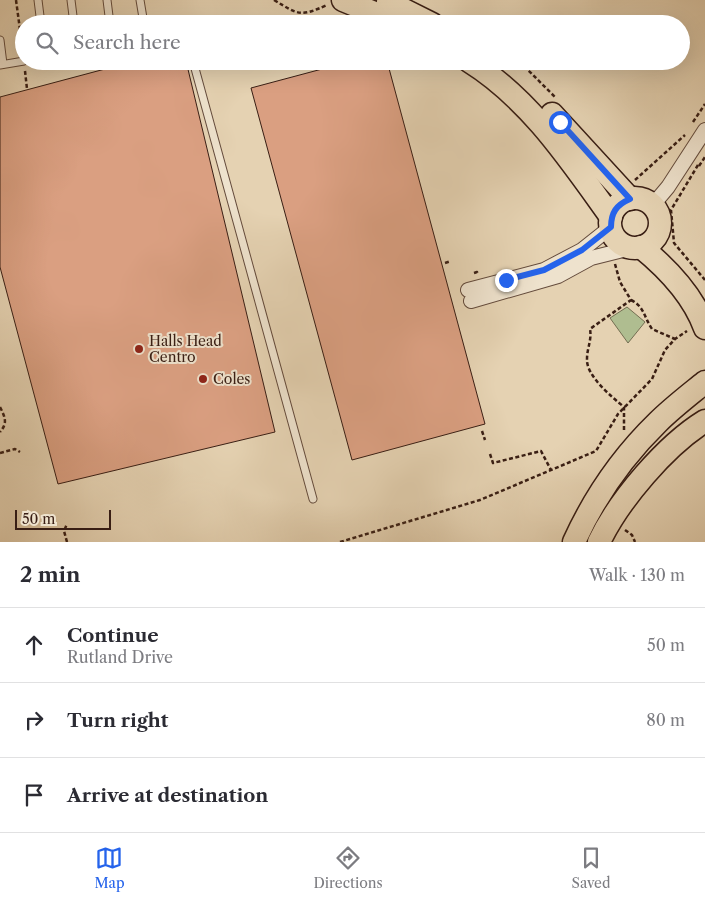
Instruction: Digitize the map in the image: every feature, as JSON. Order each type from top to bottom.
[{"type":"main road","points":[[385,0],[414,15]]},
{"type":"main road","points":[[335,2],[374,15]]},
{"type":"main road","points":[[480,70],[520,101],[549,133],[611,222],[614,237],[622,244],[635,246],[705,297]]},
{"type":"main road","points":[[504,70],[548,108],[639,199],[661,208],[659,217],[660,227],[635,246]]},
{"type":"main road","points":[[611,222],[615,209],[631,191]]},
{"type":"main road","points":[[635,246],[678,283],[696,306],[695,325]]},
{"type":"main road","points":[[574,542],[599,496],[634,448],[658,422],[705,382]]},
{"type":"main road","points":[[599,542],[633,489],[679,441],[705,421]]},
{"type":"street","points":[[661,208],[668,187],[705,130]]},
{"type":"street","points":[[611,222],[582,250],[544,270],[469,296],[558,276],[591,258],[635,246]]},
{"type":"lane","points":[[38,0],[40,15]]},
{"type":"lane","points":[[71,0],[73,15]]},
{"type":"lane","points":[[107,0],[109,15]]},
{"type":"lane","points":[[140,0],[142,15]]},
{"type":"lane","points":[[0,40],[2,65],[15,63]]},
{"type":"lane","points":[[195,70],[313,498]]},
{"type":"path","points":[[16,0],[18,15]]},
{"type":"path","points":[[274,0],[294,12],[305,14],[335,2]]},
{"type":"path","points":[[25,71],[27,89]]},
{"type":"path","points":[[631,191],[684,136],[705,104]]},
{"type":"path","points":[[699,166],[705,157]]},
{"type":"path","points":[[661,208],[674,242],[705,280]]},
{"type":"path","points":[[635,246],[614,260],[620,282],[631,300],[638,304],[652,329],[675,339]]},
{"type":"path","points":[[444,263],[451,261]]},
{"type":"path","points":[[474,273],[477,272],[480,280]]},
{"type":"path","points":[[624,407],[601,387],[592,376],[586,362],[592,340],[590,329],[631,300]]},
{"type":"path","points":[[340,542],[480,500],[596,450],[624,407],[652,379],[665,350],[675,339],[695,325]]},
{"type":"path","points":[[0,407],[6,419],[4,427],[0,432]]},
{"type":"path","points":[[482,431],[485,440]]},
{"type":"path","points":[[0,453],[15,449],[20,452]]},
{"type":"path","points":[[490,454],[493,463],[541,451],[551,470]]},
{"type":"path","points":[[67,542],[64,531],[68,524]]},
{"type":"path","points":[[622,534],[625,530],[632,535],[635,542]]},
{"type":"green space","points":[[627,307],[645,322],[628,343],[610,318]]},
{"type":"building","name":"Halls Head Centro","points":[[101,70],[188,70],[275,432],[58,484],[0,267],[0,97]]},
{"type":"building","points":[[318,70],[389,70],[485,424],[352,460],[251,88]]},
{"type":"place","name":"Halls Head Centro","points":[[139,349]]},
{"type":"place","name":"Coles","points":[[203,379]]},
{"type":"route","points":[[506,280],[544,270],[582,250],[611,227],[611,217],[615,209],[622,202],[630,199],[560,122]]}]
